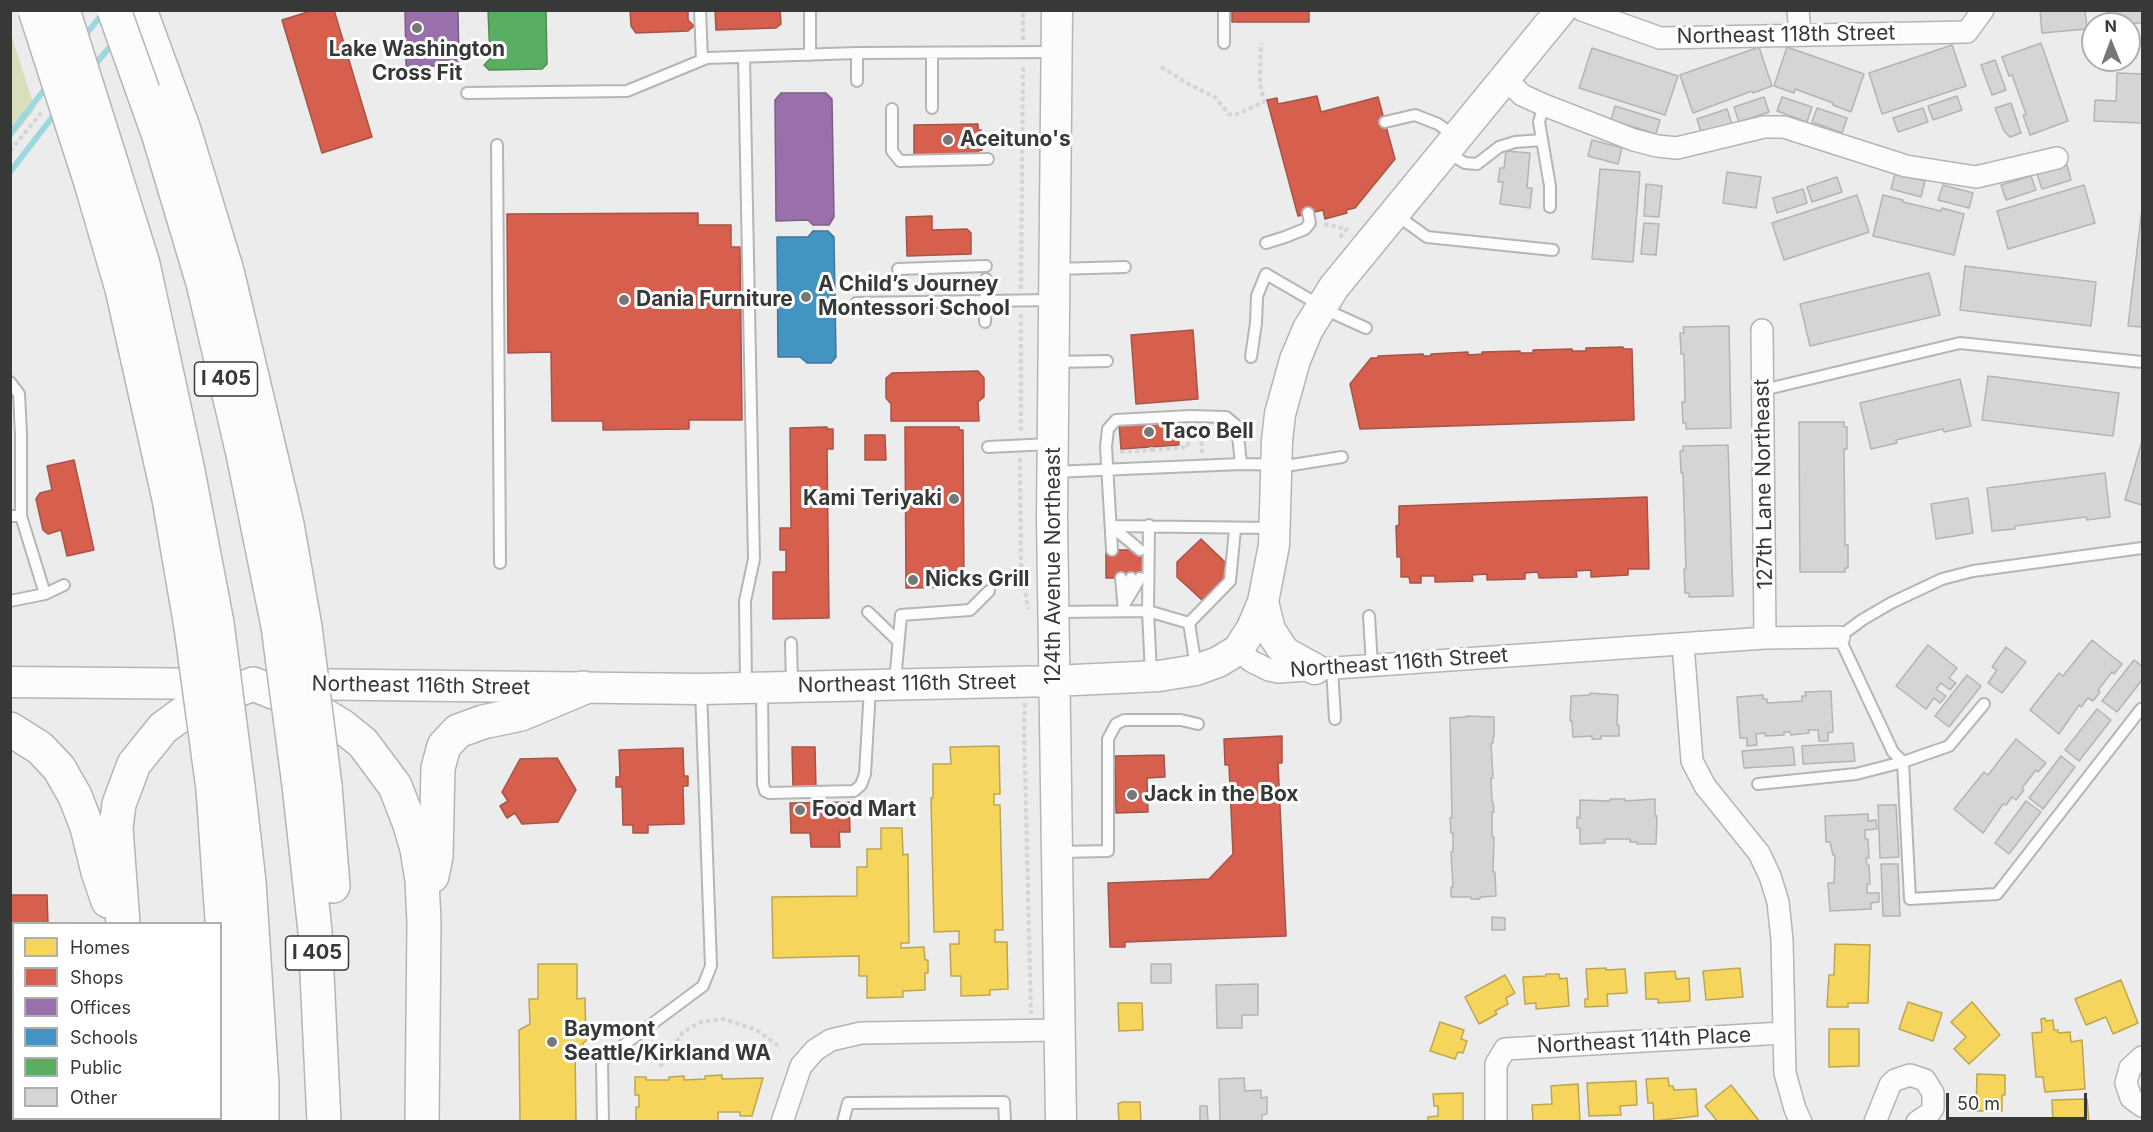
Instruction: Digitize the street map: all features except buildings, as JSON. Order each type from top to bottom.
[{"type":"highway","name":"I 405","points":[[35,10],[101,172]]},
{"type":"highway","name":"I 405","points":[[63,10],[101,172],[122,289],[169,499],[204,625],[225,788],[233,1122]]},
{"type":"highway","name":"I 405","points":[[114,10],[162,71],[159,136],[203,283],[243,454],[292,626]]},
{"type":"highway","name":"I 405","points":[[140,10],[184,130],[227,271],[287,524],[292,626],[312,786],[338,946],[345,1122]]},
{"type":"highway","points":[[162,71],[165,10]]},
{"type":"highway","points":[[123,922],[116,828],[119,804],[134,764],[163,728],[184,712],[253,684],[311,707],[327,717],[363,743],[377,759],[394,786],[417,849],[422,880],[424,922],[422,1122]]},
{"type":"highway","points":[[424,922],[436,856],[438,768],[444,746],[458,731],[483,722],[521,714],[583,688]]},
{"type":"highway","points":[[10,729],[40,748],[59,768],[75,796],[116,922]]},
{"type":"highway","name":"I 405","points":[[312,786],[315,931],[324,1122]]},
{"type":"highway","name":"I 405","points":[[225,788],[249,882],[262,1085],[262,1122]]},
{"type":"street","name":"124th Avenue Northeast","points":[[1057,10],[1053,458],[1041,612],[1054,681],[1061,1122]]},
{"type":"street","points":[[1238,650],[1252,628],[1263,602],[1270,574],[1275,528],[1276,464],[1280,414],[1294,360],[1308,329],[1334,287],[1561,10]]},
{"type":"street","name":"Northeast 118th Street","points":[[1582,10],[1660,38],[1967,32],[1983,10]]},
{"type":"street","points":[[1798,10],[1800,34]]},
{"type":"street","points":[[1505,78],[1522,95],[1544,105],[1634,140],[1657,146],[1677,148],[1764,127],[1784,127],[1906,166],[1976,177],[2056,159]]},
{"type":"street","name":"127th Lane Northeast","points":[[1762,330],[1765,638]]},
{"type":"street","points":[[1263,602],[1270,630],[1286,653],[1324,669]]},
{"type":"street","name":"Northeast 116th Street","points":[[10,682],[701,689],[1054,681],[1151,677],[1196,670],[1218,662],[1238,650],[1251,661],[1278,672],[1765,638],[1839,638]]},
{"type":"street","points":[[1683,644],[1692,761],[1706,786],[1759,852],[1778,902],[1782,940],[1785,1073],[1801,1122]]},
{"type":"street","points":[[782,1122],[801,1066],[815,1050],[831,1040],[861,1033],[1059,1030]]},
{"type":"street","name":"Northeast 114th Place","points":[[1496,1122],[1496,1064],[1505,1049],[1783,1033]]},
{"type":"street","points":[[2142,1057],[2130,1068],[2126,1083],[2132,1098],[2142,1106]]},
{"type":"street","points":[[1875,1122],[1890,1085],[1895,1080],[1910,1075],[1925,1080],[1933,1093],[1932,1108],[1929,1114],[1917,1122]]},
{"type":"lane","points":[[700,10],[702,60]]},
{"type":"lane","points":[[810,10],[810,55]]},
{"type":"lane","points":[[1224,10],[1224,43]]},
{"type":"lane","points":[[467,93],[627,91],[707,58],[857,53],[1056,52]]},
{"type":"lane","points":[[857,53],[857,81]]},
{"type":"lane","points":[[932,54],[932,108]]},
{"type":"lane","points":[[744,57],[754,547],[754,559],[745,601],[765,791],[854,791],[861,785],[883,684],[898,641],[901,615],[970,610],[990,591]]},
{"type":"lane","points":[[1544,105],[1539,122],[1550,186],[1550,207]]},
{"type":"lane","points":[[891,109],[892,151],[900,161],[988,159]]},
{"type":"lane","points":[[1385,122],[1415,115],[1438,124],[1465,164],[1477,164],[1500,147],[1515,142],[1542,140]]},
{"type":"lane","points":[[497,145],[500,564]]},
{"type":"lane","points":[[1394,214],[1427,237],[1553,250]]},
{"type":"lane","points":[[1266,243],[1305,229],[1309,217]]},
{"type":"lane","points":[[897,268],[986,266]]},
{"type":"lane","points":[[1055,269],[1125,267]]},
{"type":"lane","points":[[1251,357],[1257,296],[1266,274],[1366,328]]},
{"type":"lane","points":[[985,322],[986,279]]},
{"type":"lane","points":[[856,303],[1055,300]]},
{"type":"lane","points":[[1763,390],[1960,343],[2142,362]]},
{"type":"lane","points":[[1054,362],[1107,361]]},
{"type":"lane","points":[[10,382],[19,393],[21,434],[16,516],[45,594]]},
{"type":"lane","points":[[1111,526],[1126,550],[1111,526],[1108,429],[1116,420],[1190,416],[1226,417],[1237,426],[1241,464]]},
{"type":"lane","points":[[988,447],[1021,446],[1053,458],[1108,471],[1241,464],[1300,464],[1341,457]]},
{"type":"lane","points":[[1149,525],[1148,611],[1151,677]]},
{"type":"lane","points":[[1111,526],[1275,528]]},
{"type":"lane","points":[[1189,623],[1230,581],[1235,529]]},
{"type":"lane","points":[[2141,709],[1997,894],[1910,899],[1903,762],[1893,752],[1839,638],[1862,620],[1891,603],[1942,579],[1973,572],[2142,549]]},
{"type":"lane","points":[[1124,608],[1126,578],[1124,608]]},
{"type":"lane","points":[[10,602],[45,594],[64,585]]},
{"type":"lane","points":[[1041,612],[1124,608],[1148,611],[1189,623]]},
{"type":"lane","points":[[868,612],[898,641]]},
{"type":"lane","points":[[1369,616],[1372,666]]},
{"type":"lane","points":[[1189,623],[1196,670]]},
{"type":"lane","points":[[791,643],[792,687]]},
{"type":"lane","points":[[1324,669],[1335,719]]},
{"type":"lane","points":[[603,1122],[603,1061],[703,986],[711,966],[701,689]]},
{"type":"lane","points":[[1758,784],[1857,774],[1949,747],[1984,704]]},
{"type":"lane","points":[[1056,852],[1108,851],[1108,739],[1116,724],[1124,720],[1182,720],[1198,724]]},
{"type":"lane","points":[[843,1122],[848,1103],[1004,1102],[1005,1122]]},
{"type":"path","points":[[1023,10],[1020,564],[1041,612]]},
{"type":"path","points":[[1161,67],[1215,97],[1229,114],[1235,115],[1264,102],[1260,84],[1261,43]]},
{"type":"path","points":[[1309,217],[1347,230]]},
{"type":"path","points":[[1116,447],[1116,452],[1188,447],[1188,436],[1201,435],[1202,439]]},
{"type":"path","points":[[1024,729],[1029,988]]},
{"type":"path","points":[[660,1067],[683,1032],[701,1022],[724,1019],[757,1030],[781,1048]]},
{"type":"green space","points":[[11,34],[35,109],[10,139]]},
{"type":"waterway","points":[[83,38],[103,13]]},
{"type":"waterway","points":[[92,68],[115,41]]},
{"type":"waterway","points":[[10,134],[48,85]]},
{"type":"waterway","points":[[10,172],[57,111]]},
{"type":"place","name":"Lake Washington Cross Fit","points":[[417,28]]},
{"type":"place","name":"Aceituno's","points":[[948,140]]},
{"type":"place","name":"A Child’s Journey Montessori School","points":[[806,297]]},
{"type":"place","name":"Dania Furniture","points":[[624,300]]},
{"type":"place","name":"Taco Bell","points":[[1149,432]]},
{"type":"place","name":"Kami Teriyaki","points":[[954,499]]},
{"type":"place","name":"Nicks Grill","points":[[913,580]]},
{"type":"place","name":"Jack in the Box","points":[[1132,795]]},
{"type":"place","name":"Food Mart","points":[[800,810]]},
{"type":"place","name":"Baymont Seattle/Kirkland WA","points":[[552,1042]]}]
